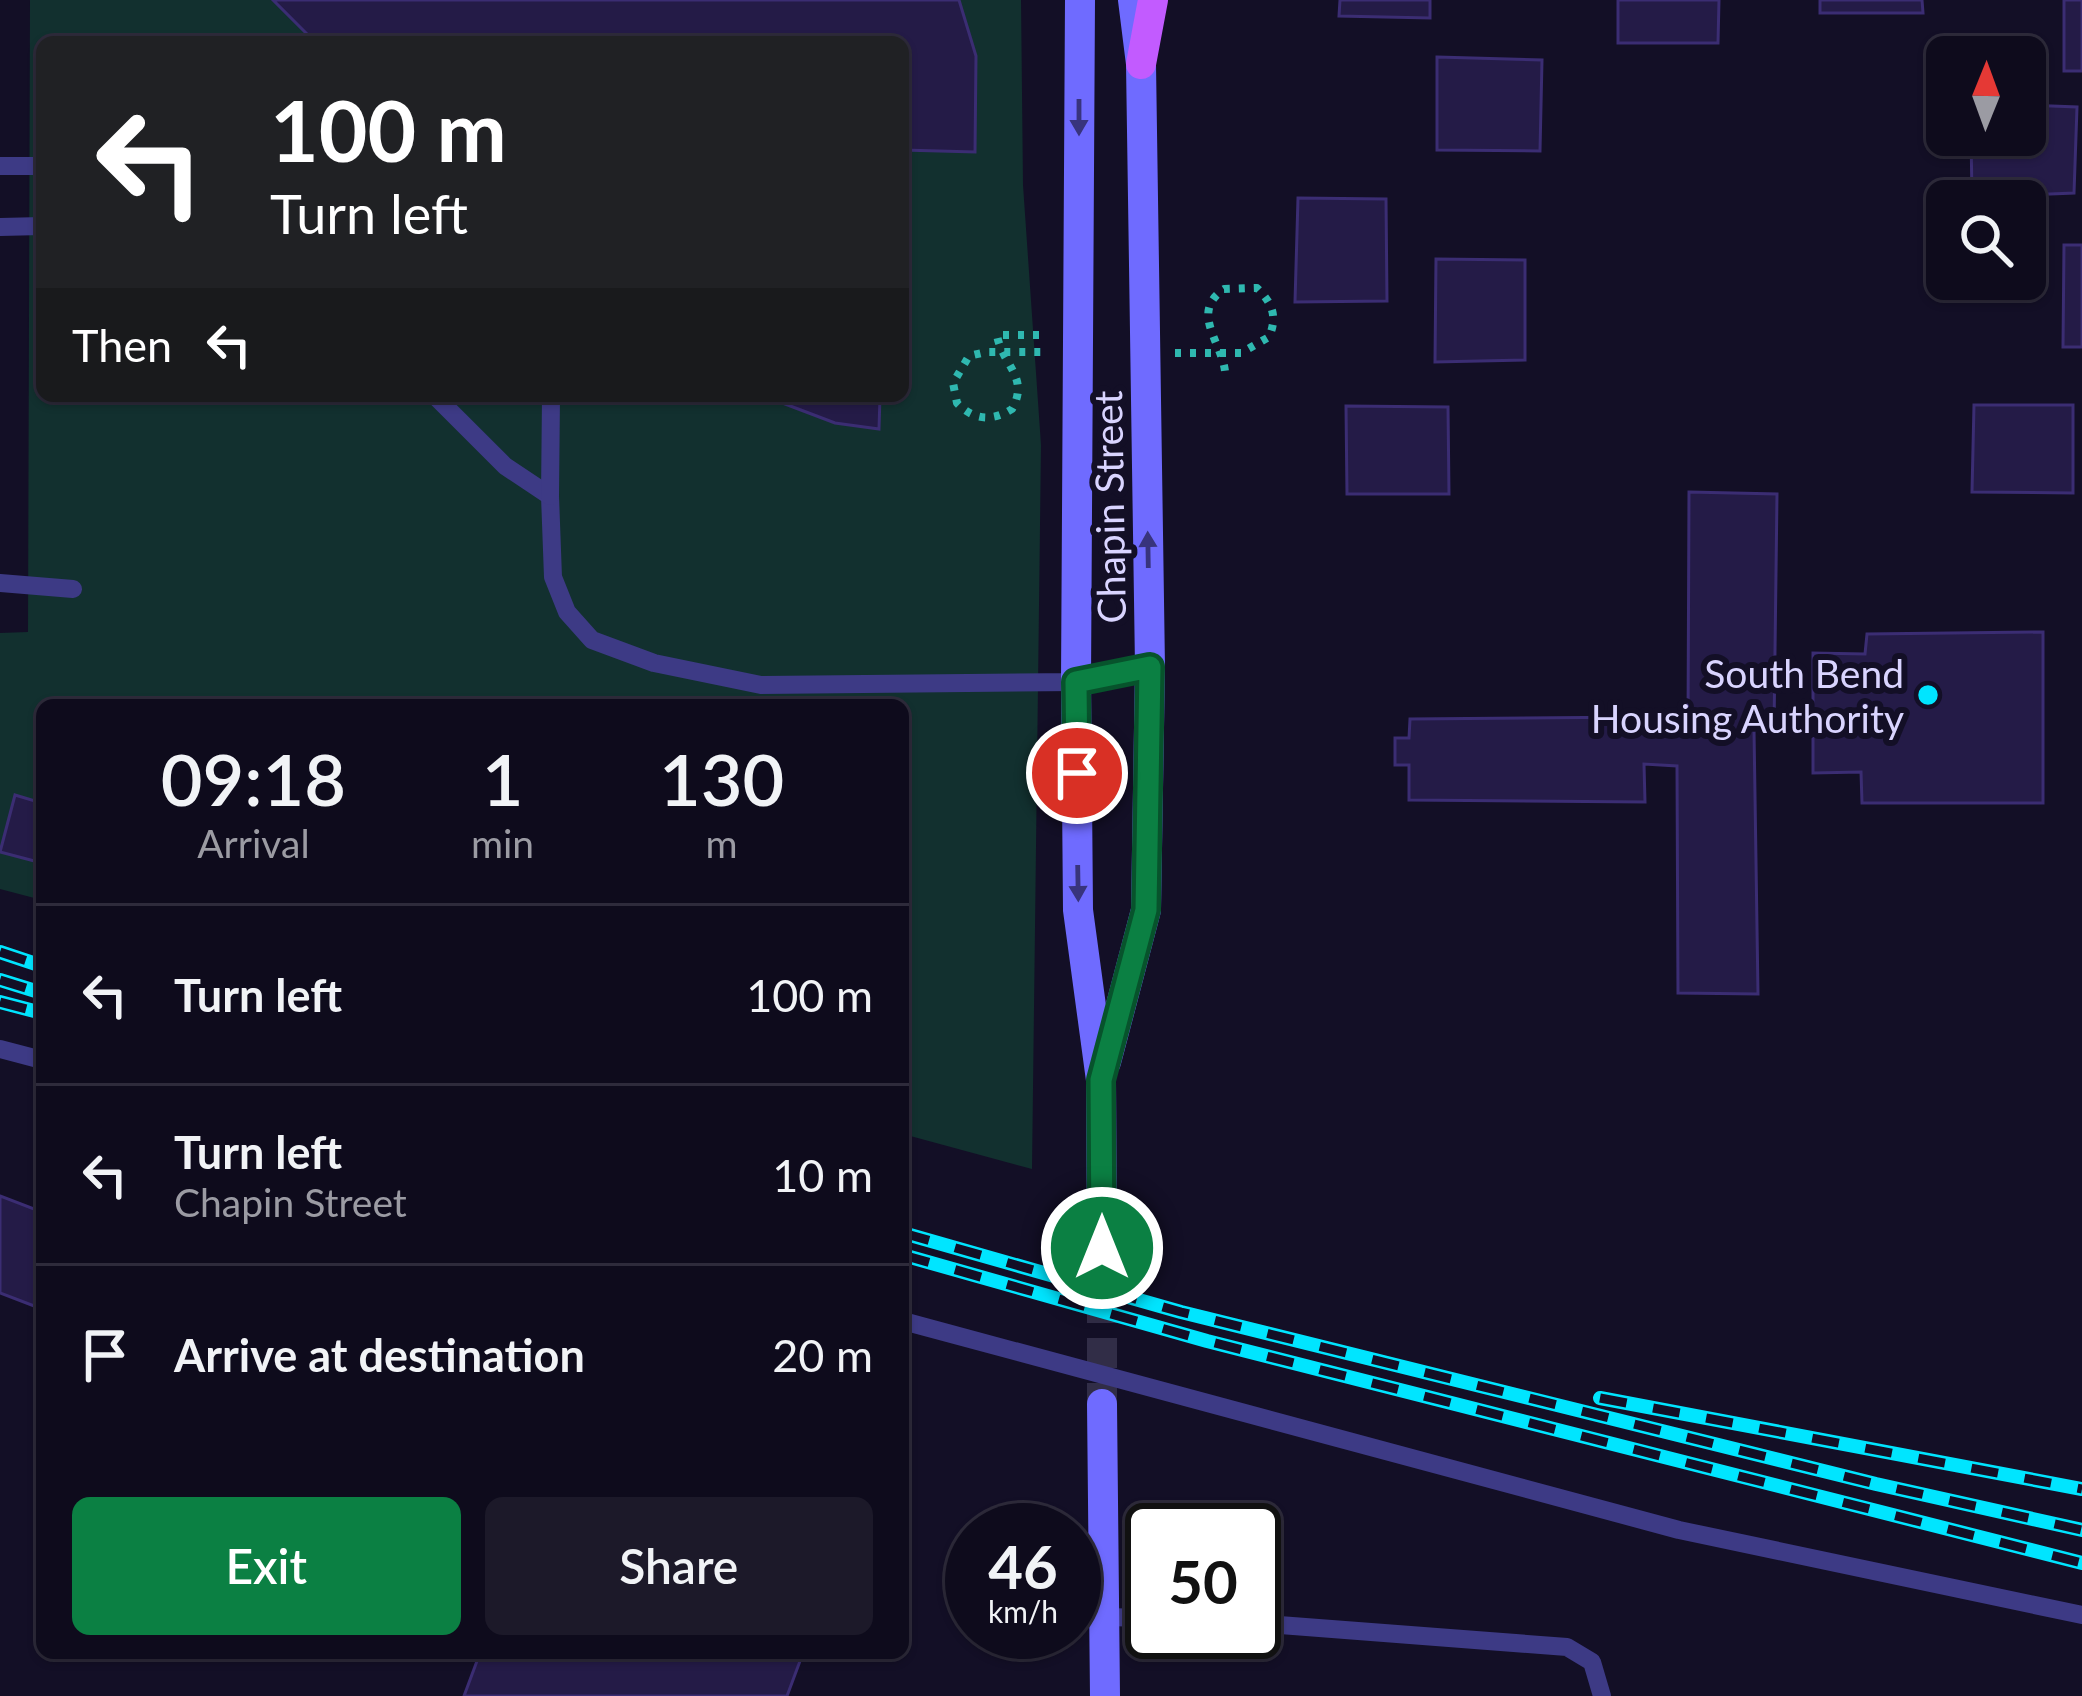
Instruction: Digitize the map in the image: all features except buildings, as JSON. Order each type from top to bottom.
[{"type":"main road","name":"Chapin Street","points":[[1079,0],[1078,910],[1101,1080],[1102,1248]]},
{"type":"main road","name":"Chapin Street","points":[[1101,1080],[1146,910],[1150,667],[1142,64],[1133,0]]},
{"type":"main road","points":[[1142,64],[1153,0]]},
{"type":"main road","points":[[1102,1404],[1105,1696]]},
{"type":"lane","points":[[0,166],[36,166]]},
{"type":"lane","points":[[0,227],[36,226]]},
{"type":"lane","points":[[441,402],[505,466],[550,496]]},
{"type":"lane","points":[[551,402],[553,577],[566,612],[592,640],[654,663],[761,685],[1076,682],[1150,667]]},
{"type":"lane","points":[[0,584],[73,589]]},
{"type":"lane","points":[[0,1049],[36,1058]]},
{"type":"lane","points":[[909,1323],[1679,1530],[2082,1615]]},
{"type":"lane","points":[[1103,1617],[1125,1617]]},
{"type":"lane","points":[[1281,1625],[1568,1647],[1592,1663],[1602,1696]]},
{"type":"path","points":[[1226,370],[1207,316],[1216,294],[1232,286],[1257,288],[1272,304],[1274,316],[1269,337],[1241,353]]},
{"type":"path","points":[[986,352],[969,356],[953,382],[957,403],[978,418],[1003,415],[1017,400],[1018,376],[1000,352],[997,335],[1039,335]]},
{"type":"green space","points":[[30,0],[1021,0],[1023,185],[1041,445],[1032,1169],[909,1136],[909,699],[36,699],[36,898],[0,889],[0,633],[28,632]]},
{"type":"tunnel","points":[[1102,1248],[1102,1404]]},
{"type":"railway","points":[[0,952],[36,964]]},
{"type":"railway","points":[[0,980],[36,991]]},
{"type":"railway","points":[[0,1002],[36,1011]]},
{"type":"railway","points":[[909,1235],[1181,1312],[1876,1484],[2082,1530]]},
{"type":"railway","points":[[909,1257],[1207,1341],[2082,1563]]},
{"type":"railway","points":[[1600,1398],[2082,1489]]},
{"type":"place","name":"South Bend Housing Authority","points":[[1928,695]]},
{"type":"route","points":[[1077,773],[1076,682],[1150,667],[1146,910],[1101,1080],[1102,1248]]}]
